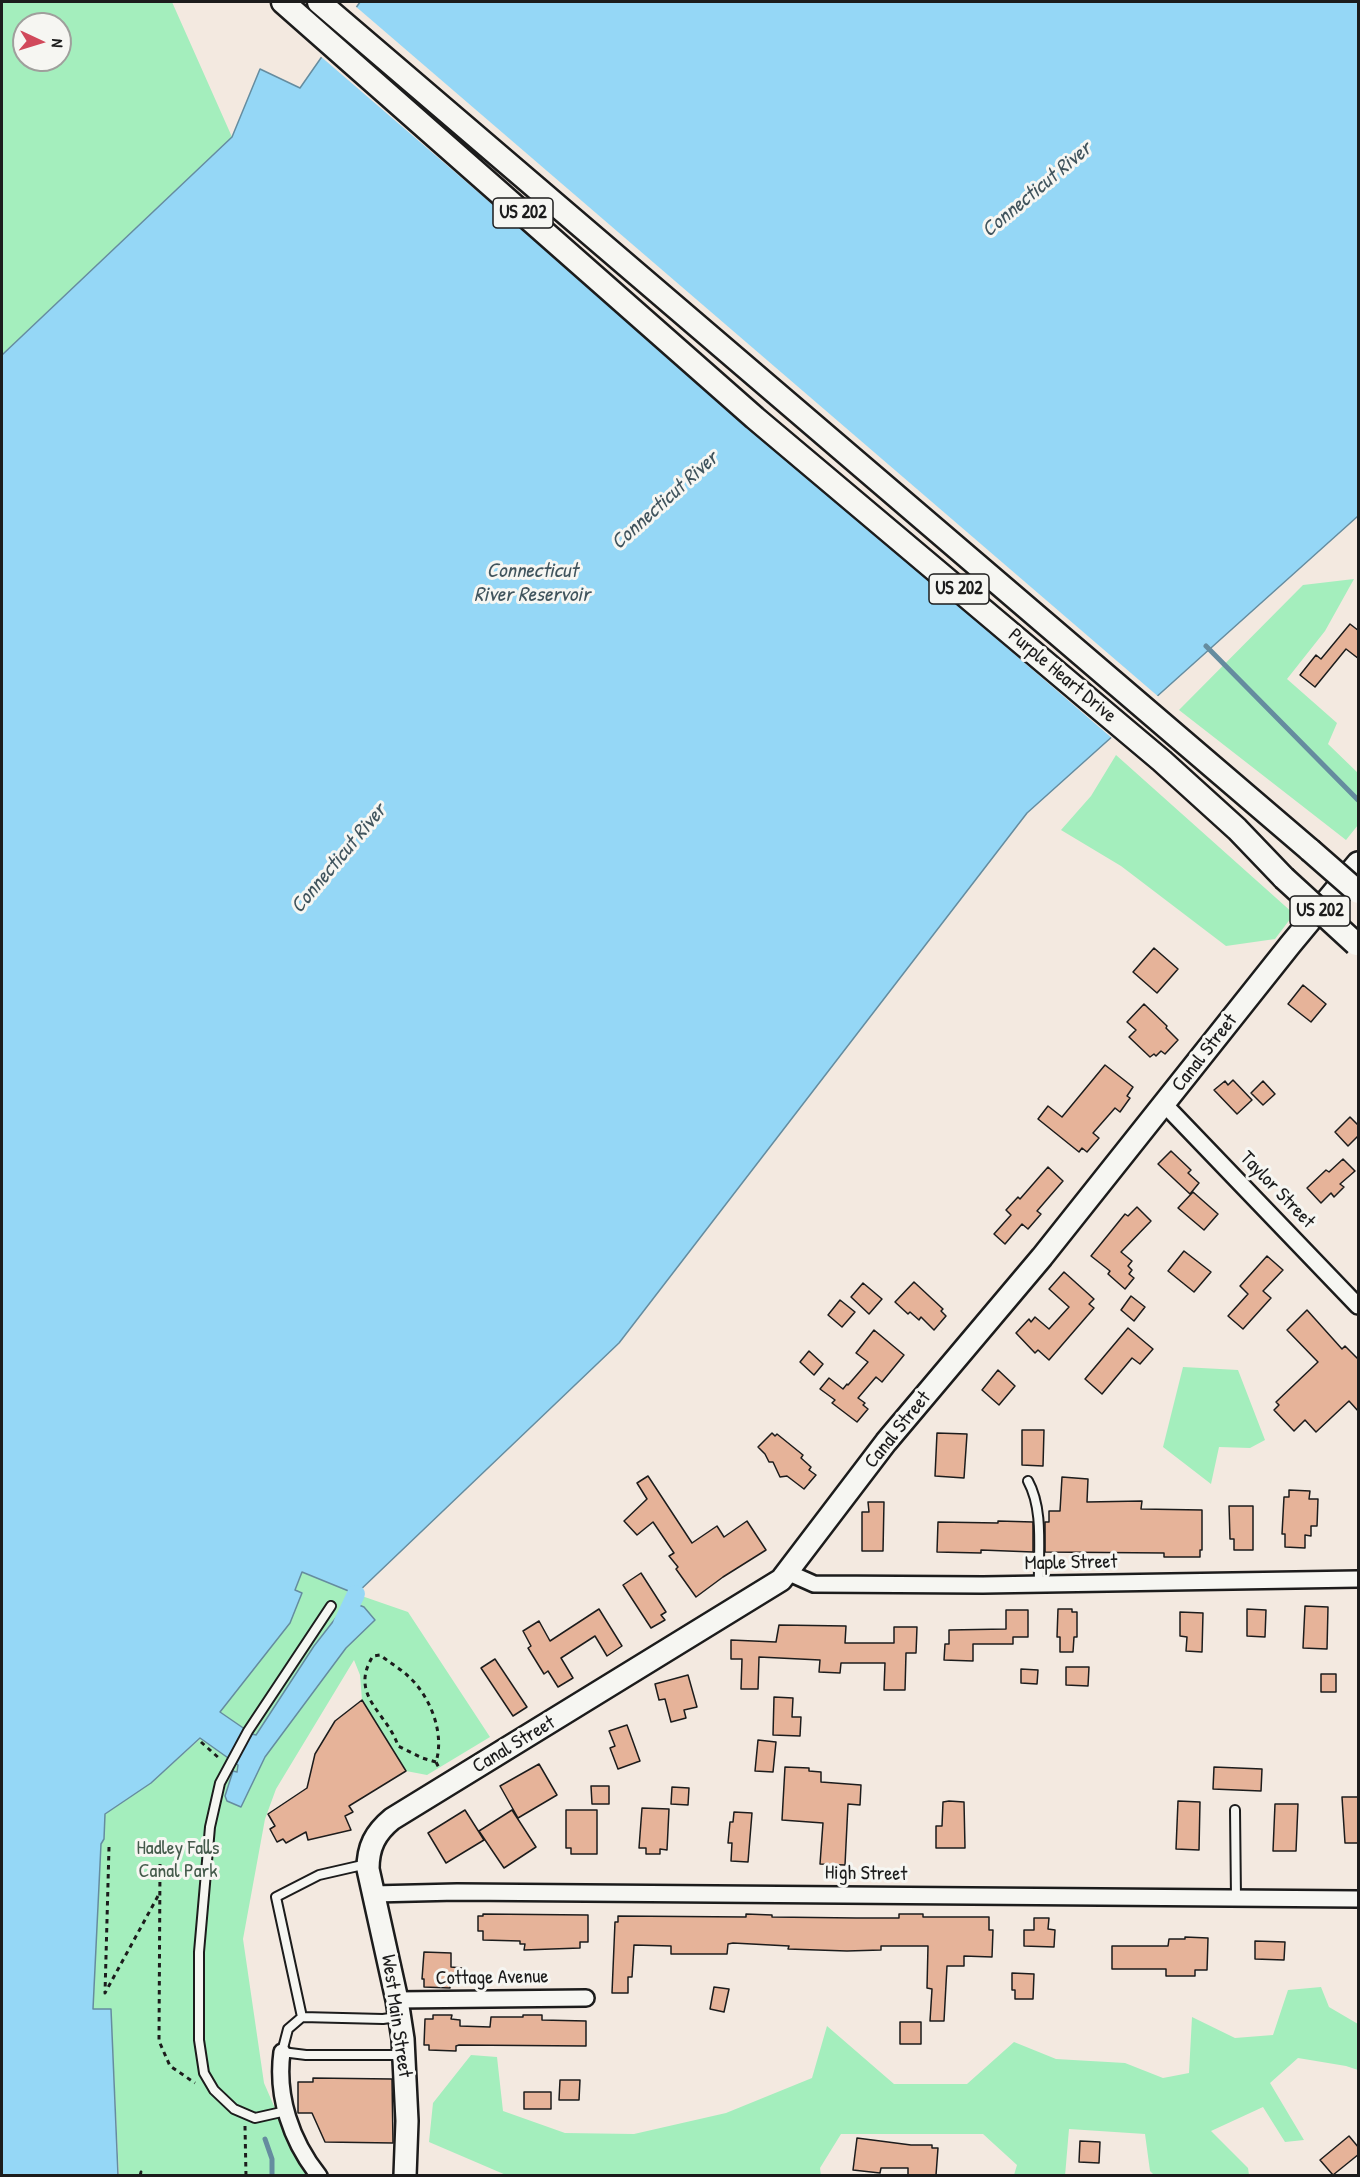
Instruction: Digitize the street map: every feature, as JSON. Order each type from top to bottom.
[{"type":"main road","name":"Purple Heart Drive","points":[[319,2],[1359,892]]},
{"type":"main road","name":"Purple Heart Drive","points":[[287,5],[755,418],[1162,761],[1237,829],[1284,879],[1357,946]]},
{"type":"street","name":"Canal Street","points":[[373,1894],[368,1864],[373,1839],[392,1819],[780,1580],[788,1572],[886,1443],[1042,1257],[1290,945],[1359,863]]},
{"type":"street","name":"Taylor Street","points":[[1165,1105],[1359,1306]]},
{"type":"street","name":"Maple Street","points":[[788,1572],[814,1584],[1359,1580]]},
{"type":"street","name":"High Street","points":[[373,1894],[457,1892],[1359,1899]]},
{"type":"street","name":"West Main Street","points":[[373,1894],[399,2008],[407,2121],[405,2175]]},
{"type":"street","name":"Cottage Avenue","points":[[399,2008],[586,1998]]},
{"type":"street","points":[[282,2052],[279,2073],[290,2127],[319,2175]]},
{"type":"lane","points":[[1028,1481],[1035,1493],[1037,1511],[1039,1584]]},
{"type":"lane","points":[[286,2111],[255,2118],[234,2109],[214,2090],[204,2073],[198,2040],[199,1952],[210,1827],[220,1783],[229,1763],[331,1606]]},
{"type":"lane","points":[[1235,1810],[1236,1898]]},
{"type":"lane","points":[[302,2017],[276,1897],[319,1875],[368,1864]]},
{"type":"lane","points":[[399,2008],[371,2019],[302,2017],[288,2029],[282,2052],[306,2055],[404,2055]]},
{"type":"path","points":[[436,1762],[440,1749],[435,1716],[416,1684],[380,1655],[373,1656],[366,1667],[364,1680],[370,1700],[385,1725],[394,1734],[398,1746],[436,1762],[441,1771]]},
{"type":"path","points":[[201,1742],[229,1763]]},
{"type":"path","points":[[109,1847],[105,1993],[159,1894]]},
{"type":"path","points":[[160,1864],[159,2041],[170,2066],[197,2085]]},
{"type":"path","points":[[245,2140],[246,2175]]},
{"type":"green space","points":[[2,2],[172,2],[232,137],[2,355]]},
{"type":"green space","points":[[1354,579],[1325,631],[1287,679],[1337,723],[1328,744],[1358,773],[1358,825],[1346,840],[1179,710],[1303,585]]},
{"type":"green space","points":[[1116,755],[1294,914],[1275,939],[1226,946],[1121,866],[1061,830],[1091,796]]},
{"type":"green space","points":[[1183,1367],[1238,1370],[1265,1440],[1250,1448],[1219,1447],[1211,1484],[1163,1447]]},
{"type":"green space","name":"Hadley Falls Canal Park","points":[[302,1571],[356,1594],[408,1612],[490,1737],[427,1775],[406,1771],[362,1700],[360,1675],[354,1660],[276,1789],[265,1819],[243,1939],[264,2083],[301,2168],[308,2175],[119,2175],[111,2010],[93,2010],[101,1844],[104,1839],[105,1814],[151,1783],[199,1740],[301,1592],[294,1590]]},
{"type":"green space","points":[[1321,1987],[1329,2007],[1358,2024],[1358,2070],[1298,2058],[1270,2083],[1304,2140],[1285,2142],[1263,2107],[1211,2131],[1248,2168],[1249,2175],[1154,2175],[1150,2171],[1145,2134],[1069,2129],[1065,2176],[1014,2175],[1017,2165],[983,2134],[841,2134],[820,2168],[821,2176],[506,2175],[429,2142],[433,2103],[471,2055],[497,2057],[503,2111],[565,2133],[634,2134],[726,2113],[812,2078],[827,2026],[894,2084],[967,2084],[1014,2042],[1056,2059],[1125,2063],[1163,2078],[1189,2073],[1192,2017],[1235,2038],[1273,2035],[1288,1990]]},
{"type":"water","name":"Connecticut River Reservoir","points":[[360,2],[1358,2],[1358,516],[1027,813],[619,1343],[356,1594],[302,1572],[295,1590],[302,1593],[290,1623],[220,1712],[252,1734],[256,1735],[314,1646],[349,1601],[364,1607],[375,1620],[346,1648],[265,1757],[241,1807],[227,1801],[225,1796],[233,1771],[237,1772],[238,1765],[200,1738],[151,1783],[105,1814],[104,1839],[101,1844],[93,2009],[111,2009],[118,2175],[2,2176],[2,355],[232,137],[260,69],[300,88]]},
{"type":"pier","points":[[354,5],[1160,698],[1113,739],[319,55]]},
{"type":"building","points":[[1350,624],[1359,631],[1359,659],[1346,649],[1315,687],[1300,675],[1316,655],[1321,659]]},
{"type":"building","points":[[1154,948],[1178,969],[1157,993],[1133,972]]},
{"type":"building","points":[[1303,985],[1326,1004],[1311,1022],[1288,1004]]},
{"type":"building","points":[[1144,1004],[1178,1040],[1165,1054],[1161,1051],[1156,1056],[1154,1054],[1150,1057],[1129,1037],[1136,1030],[1127,1022]]},
{"type":"building","points":[[1105,1065],[1133,1087],[1127,1096],[1130,1098],[1120,1112],[1115,1108],[1093,1133],[1099,1138],[1087,1152],[1082,1148],[1079,1152],[1038,1119],[1048,1106],[1062,1117]]},
{"type":"building","points":[[1233,1080],[1252,1100],[1237,1114],[1214,1090],[1225,1081],[1228,1085]]},
{"type":"building","points":[[1263,1081],[1275,1094],[1263,1105],[1251,1093]]},
{"type":"building","points":[[1350,1117],[1359,1126],[1359,1135],[1348,1146],[1335,1132]]},
{"type":"building","points":[[1171,1151],[1191,1170],[1188,1173],[1199,1183],[1190,1194],[1158,1164]]},
{"type":"building","points":[[1343,1159],[1355,1171],[1340,1184],[1344,1187],[1334,1197],[1331,1193],[1321,1203],[1307,1188],[1326,1170],[1329,1172]]},
{"type":"building","points":[[1048,1167],[1063,1181],[1037,1211],[1041,1214],[1028,1229],[1022,1224],[1005,1244],[994,1234],[1011,1215],[1006,1210],[1018,1197],[1020,1199]]},
{"type":"building","points":[[1193,1192],[1218,1214],[1204,1230],[1178,1208]]},
{"type":"building","points":[[1137,1207],[1151,1221],[1121,1252],[1132,1261],[1128,1266],[1132,1270],[1129,1274],[1134,1278],[1125,1289],[1108,1274],[1110,1271],[1091,1256],[1125,1214],[1128,1216]]},
{"type":"building","points":[[1184,1251],[1211,1272],[1194,1292],[1168,1271]]},
{"type":"building","points":[[1267,1256],[1283,1270],[1263,1291],[1271,1298],[1243,1329],[1228,1316],[1248,1294],[1240,1286]]},
{"type":"building","points":[[1064,1272],[1094,1299],[1089,1304],[1094,1308],[1049,1360],[1038,1350],[1035,1353],[1016,1333],[1029,1319],[1031,1322],[1035,1317],[1049,1329],[1069,1307],[1049,1289]]},
{"type":"building","points":[[914,1282],[943,1309],[941,1311],[946,1316],[934,1330],[921,1317],[919,1320],[910,1312],[908,1314],[895,1302]]},
{"type":"building","points":[[863,1283],[882,1299],[869,1314],[851,1297]]},
{"type":"building","points":[[1131,1296],[1145,1307],[1134,1321],[1121,1310]]},
{"type":"building","points":[[840,1300],[855,1312],[842,1327],[828,1315]]},
{"type":"building","points":[[1307,1310],[1342,1349],[1345,1346],[1359,1360],[1359,1412],[1349,1401],[1316,1432],[1305,1420],[1294,1431],[1274,1410],[1279,1405],[1276,1402],[1318,1362],[1287,1330]]},
{"type":"building","points":[[1128,1328],[1153,1349],[1140,1364],[1132,1358],[1102,1394],[1085,1379]]},
{"type":"building","points":[[874,1330],[904,1355],[882,1382],[876,1377],[858,1398],[865,1403],[863,1405],[868,1409],[857,1422],[832,1403],[835,1400],[820,1389],[829,1378],[843,1389],[848,1385],[868,1362],[856,1353]]},
{"type":"building","points":[[809,1351],[823,1364],[814,1375],[800,1362]]},
{"type":"building","points":[[998,1370],[1015,1386],[999,1405],[982,1390]]},
{"type":"building","points":[[1022,1430],[1044,1430],[1043,1466],[1022,1465]]},
{"type":"building","points":[[772,1433],[775,1436],[777,1434],[803,1455],[801,1458],[811,1467],[809,1470],[816,1475],[804,1489],[787,1476],[780,1477],[773,1462],[769,1462],[758,1447]]},
{"type":"building","points":[[937,1433],[967,1434],[964,1478],[935,1476]]},
{"type":"building","points":[[648,1476],[692,1543],[717,1526],[724,1537],[747,1521],[766,1550],[696,1597],[676,1569],[678,1567],[669,1556],[674,1553],[653,1522],[637,1535],[624,1521],[647,1499],[637,1483]]},
{"type":"building","points":[[1062,1477],[1088,1479],[1087,1502],[1142,1501],[1141,1509],[1202,1510],[1200,1557],[1164,1557],[1164,1553],[1045,1552],[1045,1522],[1049,1522],[1049,1511],[1060,1511]]},
{"type":"building","points":[[1289,1490],[1310,1491],[1309,1499],[1318,1499],[1317,1526],[1311,1526],[1311,1536],[1305,1535],[1305,1548],[1285,1547],[1285,1534],[1282,1534],[1284,1497],[1289,1497]]},
{"type":"building","points":[[868,1502],[884,1502],[883,1551],[862,1551],[862,1512],[869,1512]]},
{"type":"building","points":[[1229,1506],[1253,1506],[1253,1550],[1234,1550],[1234,1539],[1230,1539]]},
{"type":"building","points":[[998,1521],[1033,1522],[1033,1552],[981,1550],[981,1553],[937,1552],[938,1522],[998,1523]]},
{"type":"building","points":[[641,1573],[666,1612],[661,1615],[665,1620],[651,1628],[623,1585]]},
{"type":"building","points":[[1305,1606],[1328,1607],[1327,1649],[1303,1648]]},
{"type":"building","points":[[599,1609],[622,1646],[607,1656],[595,1636],[561,1658],[573,1678],[558,1687],[548,1671],[544,1674],[528,1648],[531,1646],[523,1631],[539,1621],[550,1641]]},
{"type":"building","points":[[1058,1609],[1072,1609],[1072,1612],[1077,1612],[1077,1637],[1074,1637],[1073,1652],[1060,1652],[1060,1637],[1057,1637]]},
{"type":"building","points":[[1247,1609],[1266,1610],[1265,1637],[1247,1636]]},
{"type":"building","points":[[1006,1610],[1028,1610],[1028,1637],[1013,1637],[1013,1644],[973,1644],[973,1661],[944,1660],[945,1644],[949,1644],[949,1630],[1006,1629]]},
{"type":"building","points":[[1180,1612],[1203,1613],[1202,1652],[1186,1651],[1187,1637],[1180,1636]]},
{"type":"building","points":[[779,1625],[846,1626],[845,1643],[894,1643],[894,1627],[917,1627],[916,1653],[906,1653],[905,1690],[884,1690],[885,1663],[841,1663],[840,1673],[819,1672],[820,1660],[759,1657],[758,1689],[741,1689],[742,1659],[731,1659],[731,1640],[776,1642]]},
{"type":"building","points":[[495,1659],[527,1707],[513,1716],[481,1668]]},
{"type":"building","points":[[1066,1667],[1089,1667],[1088,1686],[1066,1685]]},
{"type":"building","points":[[1021,1669],[1038,1670],[1037,1684],[1021,1683]]},
{"type":"building","points":[[1321,1674],[1336,1674],[1336,1692],[1321,1692]]},
{"type":"building","points":[[688,1675],[697,1707],[684,1710],[686,1718],[671,1722],[665,1699],[659,1700],[655,1684]]},
{"type":"building","points":[[774,1697],[793,1698],[792,1717],[801,1717],[800,1736],[773,1735]]},
{"type":"building","points":[[362,1700],[406,1771],[349,1806],[353,1812],[345,1816],[351,1830],[308,1840],[306,1832],[286,1843],[283,1839],[277,1842],[270,1829],[275,1826],[268,1814],[307,1788],[315,1754],[335,1721]]},
{"type":"building","points":[[627,1725],[640,1761],[618,1769],[610,1748],[615,1746],[609,1731]]},
{"type":"building","points":[[758,1740],[776,1742],[773,1772],[755,1771]]},
{"type":"building","points":[[539,1764],[557,1795],[518,1818],[500,1786]]},
{"type":"building","points":[[785,1767],[809,1768],[809,1771],[821,1772],[821,1782],[861,1785],[860,1805],[848,1804],[845,1865],[820,1864],[823,1823],[782,1820]]},
{"type":"building","points":[[1214,1767],[1262,1769],[1261,1791],[1213,1789]]},
{"type":"building","points":[[591,1786],[609,1786],[609,1804],[592,1804]]},
{"type":"building","points":[[672,1787],[689,1788],[688,1805],[671,1804]]},
{"type":"building","points":[[1342,1797],[1359,1797],[1359,1843],[1345,1843]]},
{"type":"building","points":[[1178,1801],[1200,1802],[1199,1850],[1176,1849]]},
{"type":"building","points":[[943,1802],[964,1802],[965,1848],[936,1848],[936,1826],[942,1826]]},
{"type":"building","points":[[1275,1804],[1298,1804],[1296,1851],[1273,1851]]},
{"type":"building","points":[[642,1808],[669,1809],[667,1850],[660,1849],[660,1854],[646,1854],[646,1848],[639,1848]]},
{"type":"building","points":[[465,1810],[484,1840],[446,1863],[428,1833]]},
{"type":"building","points":[[512,1810],[536,1847],[504,1868],[479,1831]]},
{"type":"building","points":[[566,1810],[597,1810],[597,1854],[571,1854],[571,1848],[566,1848]]},
{"type":"building","points":[[734,1812],[752,1813],[748,1862],[731,1861],[732,1843],[728,1843],[730,1822],[733,1822]]},
{"type":"building","points":[[483,1914],[588,1915],[588,1942],[580,1942],[580,1948],[524,1950],[525,1944],[520,1944],[520,1941],[483,1940],[483,1931],[478,1931],[478,1916],[483,1916]]},
{"type":"building","points":[[746,1914],[772,1915],[772,1917],[899,1918],[899,1914],[923,1914],[923,1917],[989,1917],[989,1930],[993,1930],[992,1957],[964,1956],[964,1966],[947,1966],[944,2021],[930,2021],[932,1989],[927,1988],[928,1946],[881,1946],[881,1950],[847,1951],[788,1949],[789,1946],[733,1943],[728,1944],[727,1954],[671,1954],[671,1946],[634,1945],[632,1977],[628,1977],[628,1993],[612,1993],[615,1922],[618,1922],[618,1916],[746,1917]]},
{"type":"building","points":[[1034,1918],[1049,1918],[1048,1929],[1055,1930],[1054,1947],[1024,1946],[1024,1930],[1034,1930]]},
{"type":"building","points":[[1185,1937],[1208,1938],[1207,1970],[1195,1970],[1195,1976],[1166,1976],[1166,1969],[1112,1969],[1112,1946],[1168,1946],[1169,1939],[1185,1939]]},
{"type":"building","points":[[1255,1941],[1285,1942],[1284,1960],[1255,1959]]},
{"type":"building","points":[[424,1952],[451,1953],[451,1967],[462,1968],[461,1979],[450,1979],[450,1988],[424,1987],[424,1979],[422,1979]]},
{"type":"building","points":[[1012,1973],[1034,1974],[1033,1999],[1015,1999],[1015,1990],[1012,1990]]},
{"type":"building","points":[[714,1987],[729,1989],[724,2012],[710,2009]]},
{"type":"building","points":[[433,2015],[452,2015],[451,2019],[460,2020],[460,2026],[490,2027],[491,2017],[523,2017],[523,2015],[542,2015],[542,2020],[586,2021],[586,2046],[459,2045],[456,2046],[456,2051],[429,2050],[429,2045],[424,2045],[425,2019],[433,2019]]},
{"type":"building","points":[[900,2022],[921,2022],[921,2044],[900,2044]]},
{"type":"building","points":[[313,2078],[392,2079],[393,2143],[325,2142],[312,2113],[298,2113],[298,2082],[313,2082]]},
{"type":"building","points":[[560,2080],[580,2080],[579,2100],[559,2100]]},
{"type":"building","points":[[524,2092],[551,2092],[551,2109],[524,2109]]},
{"type":"building","points":[[1349,2136],[1359,2148],[1359,2154],[1333,2175],[1320,2160]]},
{"type":"building","points":[[857,2138],[911,2145],[932,2145],[932,2148],[938,2148],[936,2175],[908,2175],[908,2168],[881,2168],[880,2173],[853,2170]]},
{"type":"building","points":[[1080,2141],[1100,2142],[1099,2163],[1079,2162]]},
{"type":"waterway","points":[[1206,646],[1358,800]]},
{"type":"waterway","points":[[342,1624],[356,1594]]},
{"type":"waterway","points":[[265,2139],[272,2159],[272,2176]]},
{"type":"water label","name":"Connecticut River","points":[[1037,190]]},
{"type":"water label","name":"Connecticut River","points":[[665,501]]},
{"type":"water label","name":"Connecticut River","points":[[339,859]]}]
